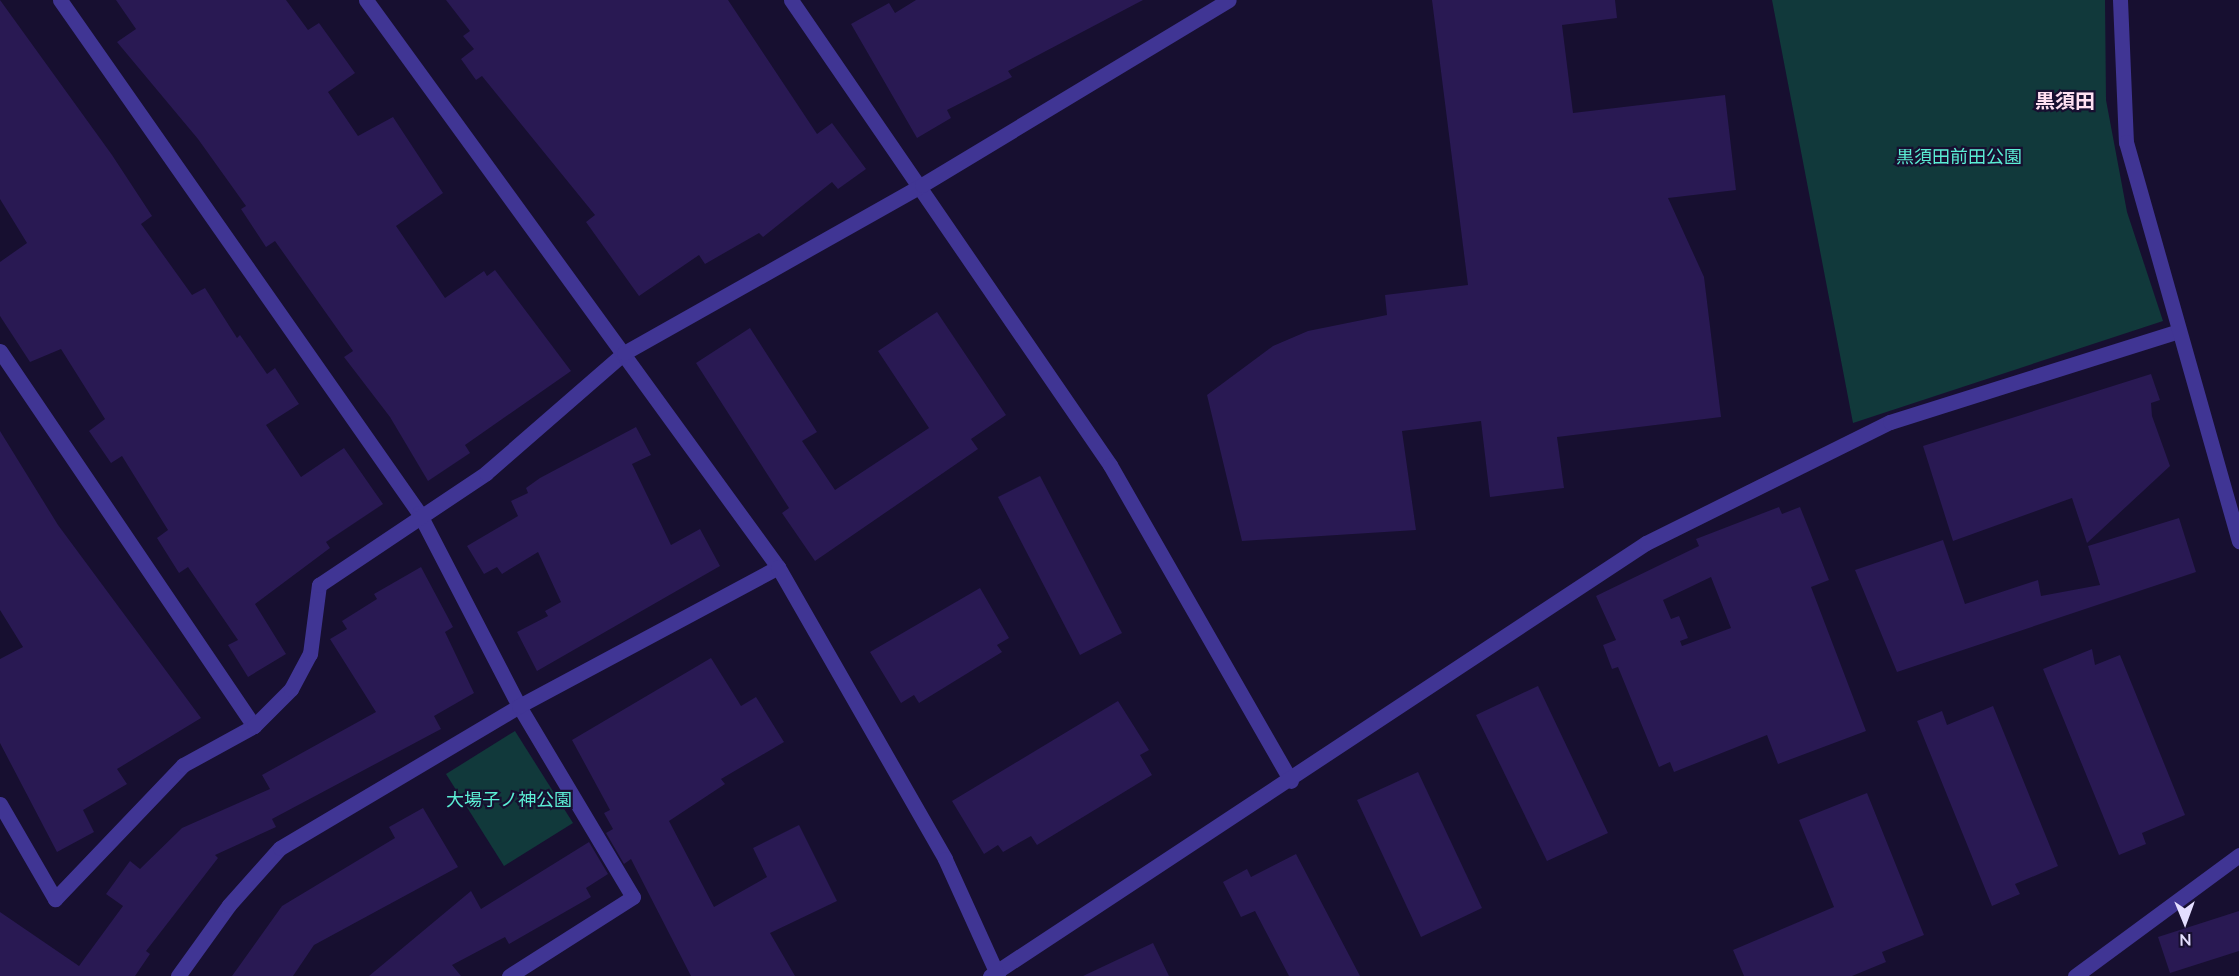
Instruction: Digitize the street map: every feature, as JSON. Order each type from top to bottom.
[{"type":"street","points":[[60,0],[419,513],[519,706],[633,897],[509,976]]},
{"type":"street","points":[[366,0],[778,567],[945,859],[995,975],[1291,781],[1646,543],[1890,422],[2176,332]]},
{"type":"street","points":[[0,804],[55,898],[183,765],[255,726],[291,689],[310,654],[319,585],[419,513],[486,473],[624,353],[922,185],[1229,0]]},
{"type":"street","points":[[2120,0],[2126,142],[2176,332],[2238,533]]},
{"type":"street","points":[[794,1],[922,185],[1110,465],[1291,781]]},
{"type":"street","points":[[0,351],[255,726]]},
{"type":"street","points":[[178,976],[229,905],[280,848],[519,706],[778,567]]},
{"type":"street","points":[[2075,976],[2239,855]]},
{"type":"green space","name":"黒須田前田公園","points":[[1772,0],[2105,0],[2106,100],[2127,212],[2163,321],[1853,423]]},
{"type":"green space","name":"大場子ノ神公園","points":[[515,731],[573,823],[504,866],[446,774]]},
{"type":"building","points":[[0,0],[112,155],[152,216],[141,224],[192,295],[205,288],[237,338],[240,335],[267,374],[275,368],[299,404],[266,425],[301,477],[344,448],[383,504],[326,542],[330,548],[255,604],[286,654],[248,677],[228,645],[238,640],[188,567],[179,573],[157,538],[168,530],[122,456],[111,463],[89,431],[105,419],[61,349],[30,362],[0,316],[0,262],[27,243],[0,199]]},
{"type":"building","points":[[116,0],[286,0],[308,30],[319,23],[355,73],[328,92],[358,136],[393,117],[443,193],[396,226],[445,298],[484,271],[487,276],[495,270],[571,371],[465,445],[470,453],[428,481],[390,417],[344,357],[353,351],[275,241],[266,247],[241,209],[246,206],[198,139],[117,42],[136,29]]},
{"type":"building","points":[[446,0],[728,0],[817,134],[832,123],[866,169],[838,189],[832,182],[763,237],[759,233],[705,264],[699,255],[639,296],[586,222],[595,215],[482,76],[476,80],[461,59],[474,49],[463,36],[470,31]]},
{"type":"building","points":[[916,0],[1143,0],[1008,71],[1012,77],[947,110],[951,118],[917,138],[851,24],[889,3],[895,13]]},
{"type":"building","points":[[1432,0],[1615,0],[1617,18],[1562,25],[1573,113],[1725,95],[1736,190],[1668,198],[1704,277],[1721,417],[1557,437],[1564,488],[1490,497],[1481,421],[1402,431],[1416,530],[1242,541],[1207,395],[1273,346],[1308,331],[1387,315],[1385,295],[1468,285]]},
{"type":"building","points":[[937,312],[1006,415],[971,439],[978,449],[815,561],[782,513],[789,508],[696,363],[750,328],[817,432],[802,441],[835,490],[929,428],[878,351]]},
{"type":"building","points":[[2151,374],[2160,400],[2151,403],[2152,416],[2170,466],[2087,543],[2072,498],[1953,541],[1923,446]]},
{"type":"building","points":[[636,427],[651,455],[632,464],[671,545],[700,529],[720,566],[537,671],[517,632],[548,616],[545,611],[561,602],[538,552],[502,574],[497,567],[484,574],[467,546],[518,516],[511,501],[528,493],[526,488],[540,478]]},
{"type":"building","points":[[0,431],[58,525],[201,718],[117,769],[127,784],[83,810],[94,832],[57,852],[0,743],[0,659],[23,647],[0,610]]},
{"type":"building","points":[[1040,476],[1122,633],[1080,655],[998,497]]},
{"type":"building","points":[[1779,507],[1782,514],[1800,507],[1829,580],[1811,587],[1866,731],[1778,764],[1767,735],[1674,772],[1670,762],[1659,767],[1618,667],[1612,669],[1603,645],[1616,640],[1596,596],[1699,546],[1696,539]],"holes":[[[1711,577],[1731,628],[1682,646],[1680,641],[1688,638],[1679,616],[1671,619],[1663,600]]]},
{"type":"building","points":[[2179,518],[2196,572],[1897,672],[1855,570],[1943,540],[1965,604],[2038,580],[2041,596],[2100,585],[2088,546]]},
{"type":"building","points":[[421,567],[453,627],[445,632],[474,693],[434,716],[441,729],[272,819],[276,827],[215,855],[218,858],[146,951],[150,954],[135,976],[0,976],[0,912],[79,966],[123,906],[106,894],[130,861],[140,869],[182,828],[270,789],[262,775],[376,712],[330,639],[347,629],[342,621],[377,599],[374,594]]},
{"type":"building","points":[[980,588],[1009,638],[997,645],[1002,652],[919,703],[914,695],[901,703],[870,652]]},
{"type":"building","points":[[2092,649],[2095,665],[2120,655],[2185,815],[2142,833],[2146,844],[2119,855],[2043,669]]},
{"type":"building","points":[[711,658],[741,706],[756,697],[784,742],[721,779],[725,784],[669,821],[714,907],[767,877],[753,848],[799,825],[837,901],[770,933],[795,976],[691,976],[631,859],[624,864],[606,833],[613,829],[604,813],[610,810],[572,740]]},
{"type":"building","points":[[1538,686],[1608,833],[1547,861],[1476,715]]},
{"type":"building","points":[[1118,701],[1149,750],[1140,755],[1152,775],[1037,845],[1031,836],[1003,852],[998,845],[984,854],[952,801]]},
{"type":"building","points":[[1993,706],[2058,866],[2015,884],[2020,894],[1992,906],[1917,721],[1942,711],[1947,725]]},
{"type":"building","points":[[1418,772],[1482,908],[1421,937],[1357,800]]},
{"type":"building","points":[[1867,793],[1924,935],[1882,952],[1886,962],[1852,976],[1744,976],[1733,950],[1834,907],[1799,820]]},
{"type":"building","points":[[423,808],[458,867],[314,945],[293,976],[232,976],[282,906],[395,838],[389,827]]},
{"type":"building","points":[[589,842],[608,874],[586,888],[591,897],[509,944],[505,937],[452,965],[461,976],[369,976],[471,891],[481,909]]},
{"type":"building","points":[[1296,854],[1360,976],[1289,976],[1255,911],[1241,917],[1223,882],[1247,869],[1251,877]]},
{"type":"building","points":[[2239,911],[2239,951],[2170,973],[2158,937]]},
{"type":"building","points":[[1153,943],[1169,976],[1083,976]]},
{"type":"district","name":"黒須田","points":[[2065,100]]}]
